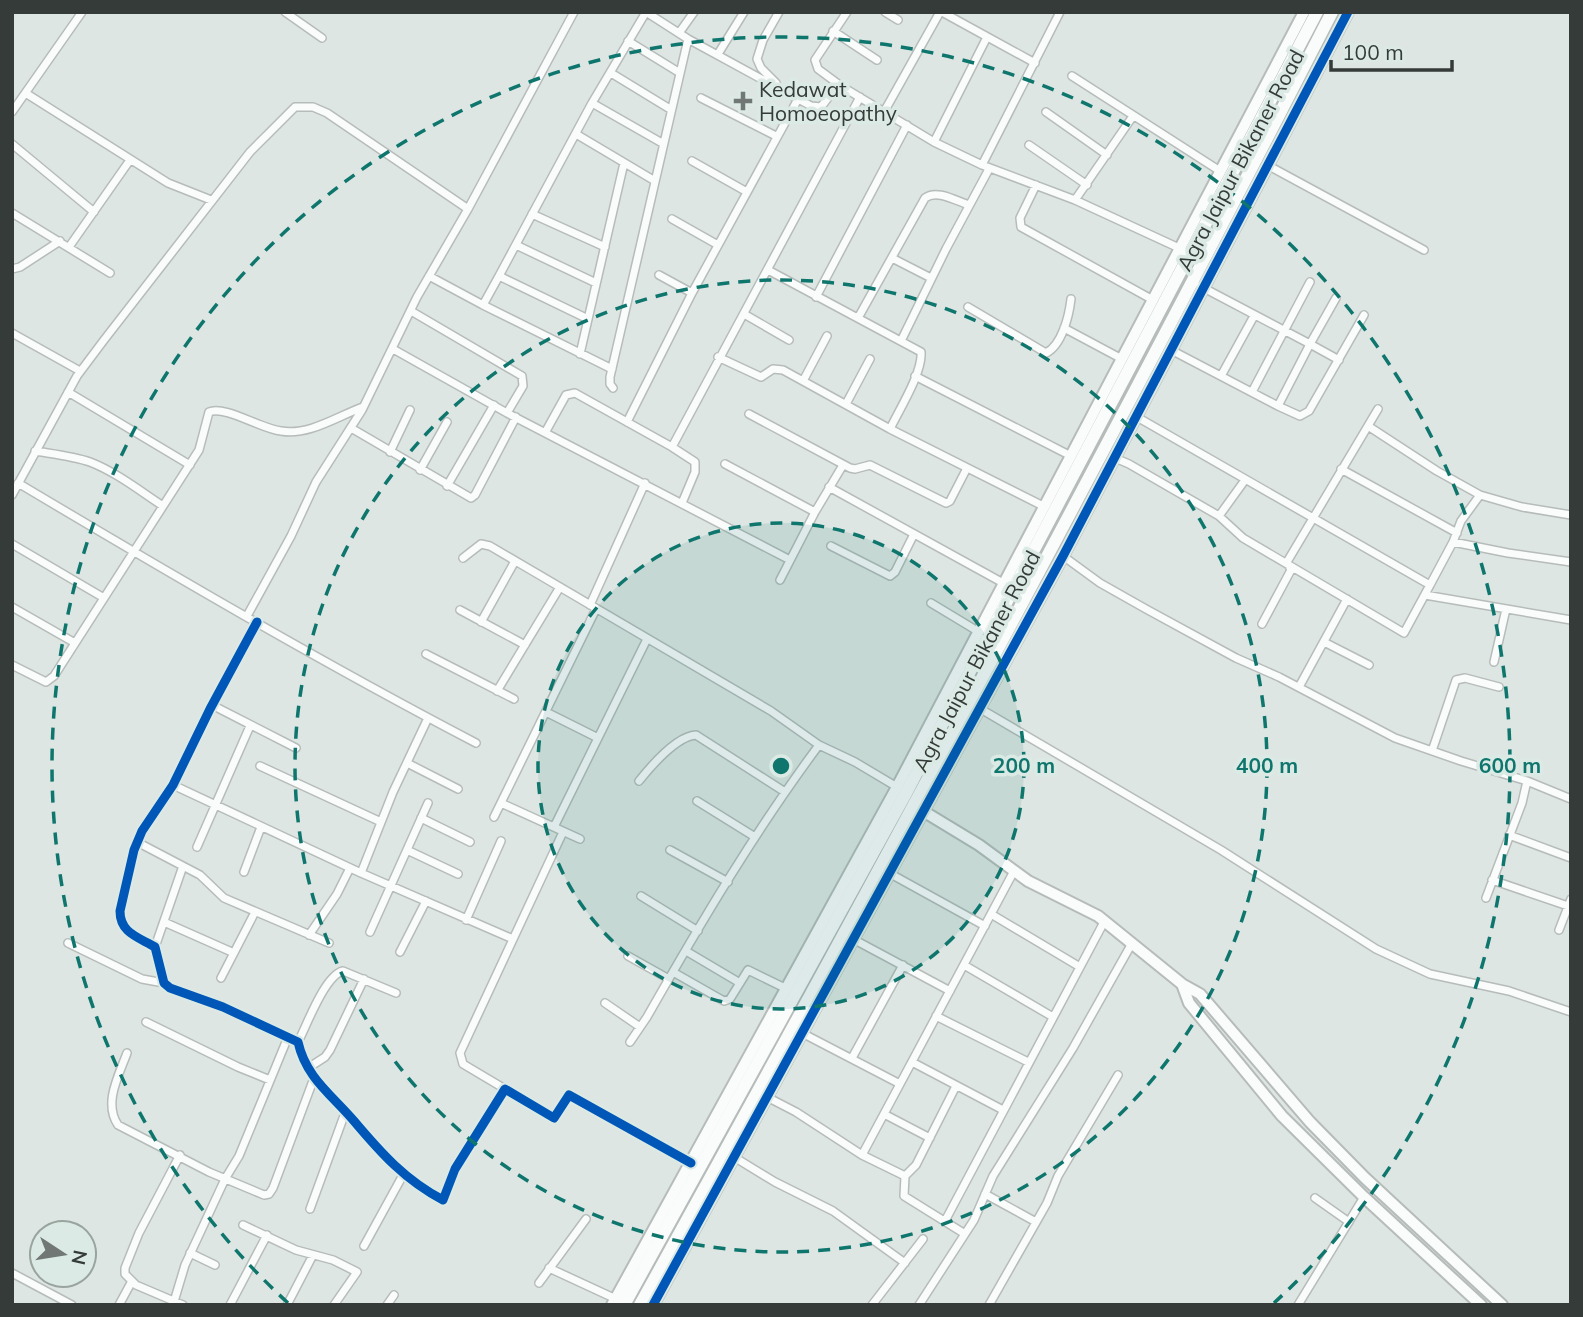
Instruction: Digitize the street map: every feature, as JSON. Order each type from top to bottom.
[{"type":"highway","name":"Agra Jaipur Bikaner Road","points":[[617,1303],[906,793],[1317,12]]},
{"type":"highway","name":"Agra Jaipur Bikaner Road","points":[[640,1305],[1199,285],[1202,265],[1332,12]]},
{"type":"street","points":[[12,112],[82,12]]},
{"type":"street","points":[[285,12],[322,38]]},
{"type":"street","points":[[247,616],[291,536],[316,482],[363,407],[429,276],[574,12]]},
{"type":"street","points":[[483,305],[592,103],[646,12],[688,39],[811,106],[821,107],[834,90],[841,86]]},
{"type":"street","points":[[718,54],[744,12]]},
{"type":"street","points":[[779,12],[763,40],[757,59],[761,68],[779,87]]},
{"type":"street","points":[[846,12],[818,54],[815,64],[841,86],[934,142],[986,167],[1075,200],[1179,248],[1202,265]]},
{"type":"street","points":[[885,12],[898,20]]},
{"type":"street","points":[[884,112],[941,12],[1035,63]]},
{"type":"street","points":[[901,341],[1060,12]]},
{"type":"street","points":[[549,1268],[617,1303],[897,787],[1304,12]]},
{"type":"street","points":[[653,1305],[1063,556],[1172,351],[1199,285],[1269,166],[1348,12]]},
{"type":"street","points":[[679,33],[693,13]]},
{"type":"street","points":[[833,31],[877,60]]},
{"type":"street","points":[[934,142],[987,37]]},
{"type":"street","points":[[613,388],[609,382],[688,39]]},
{"type":"street","points":[[628,41],[680,73]]},
{"type":"street","points":[[611,73],[670,109]]},
{"type":"street","points":[[1072,76],[1220,172]]},
{"type":"street","points":[[27,94],[168,183],[211,200]]},
{"type":"street","points":[[672,447],[860,97]]},
{"type":"street","points":[[701,98],[776,136]]},
{"type":"street","points":[[627,422],[692,293],[798,99]]},
{"type":"street","points":[[592,103],[662,144]]},
{"type":"street","points":[[12,495],[80,371],[250,152],[296,107],[313,107],[327,113],[468,209]]},
{"type":"street","points":[[1046,112],[1107,155]]},
{"type":"street","points":[[1075,200],[1133,116]]},
{"type":"street","points":[[816,297],[907,125]]},
{"type":"street","points":[[576,134],[655,181]]},
{"type":"street","points":[[12,144],[94,212]]},
{"type":"street","points":[[1029,145],[1087,185]]},
{"type":"street","points":[[69,247],[131,160]]},
{"type":"street","points":[[692,161],[747,192]]},
{"type":"street","points":[[580,355],[624,163]]},
{"type":"street","points":[[1269,166],[1424,250]]},
{"type":"street","points":[[1036,185],[1020,218],[1021,227],[1153,300]]},
{"type":"street","points":[[858,318],[925,198],[930,194],[937,194],[969,205]]},
{"type":"street","points":[[12,213],[110,273]]},
{"type":"street","points":[[532,214],[605,247]]},
{"type":"street","points":[[672,219],[718,245]]},
{"type":"street","points":[[12,269],[20,267],[60,242]]},
{"type":"street","points":[[516,245],[596,283]]},
{"type":"street","points":[[892,258],[931,278]]},
{"type":"street","points":[[768,270],[919,350],[922,354],[915,376],[890,429]]},
{"type":"street","points":[[659,275],[692,293]]},
{"type":"street","points":[[429,276],[612,369]]},
{"type":"street","points":[[499,276],[588,319]]},
{"type":"street","points":[[1252,392],[1310,282]]},
{"type":"street","points":[[1199,285],[1339,360]]},
{"type":"street","points":[[1278,406],[1336,298]]},
{"type":"street","points":[[968,307],[1044,353],[1050,352],[1064,328],[1071,299]]},
{"type":"street","points":[[411,311],[522,376],[523,386],[507,413]]},
{"type":"street","points":[[744,314],[789,340]]},
{"type":"street","points":[[1172,351],[1295,415],[1305,415],[1364,315]]},
{"type":"street","points":[[1221,376],[1254,316]]},
{"type":"street","points":[[1064,328],[1122,359]]},
{"type":"street","points":[[12,333],[80,371]]},
{"type":"street","points":[[803,381],[827,336]]},
{"type":"street","points":[[393,349],[507,413],[790,560]]},
{"type":"street","points":[[718,357],[757,376],[764,376],[779,368],[890,429],[1045,507]]},
{"type":"street","points":[[846,404],[870,359]]},
{"type":"street","points":[[915,376],[1071,456]]},
{"type":"street","points":[[68,392],[190,465]]},
{"type":"street","points":[[546,431],[561,402],[569,393],[575,393],[692,460],[696,466],[682,503]]},
{"type":"street","points":[[447,486],[494,405]]},
{"type":"street","points":[[12,665],[46,682],[54,676],[190,465],[203,441],[206,416],[212,410],[281,432],[292,432],[303,431],[363,407]]},
{"type":"street","points":[[1287,562],[1378,409]]},
{"type":"street","points":[[390,452],[410,410]]},
{"type":"street","points":[[749,414],[843,465],[855,470],[870,465],[947,503],[967,468]]},
{"type":"street","points":[[351,428],[468,498],[473,497],[516,417]]},
{"type":"street","points":[[1137,417],[1430,585]]},
{"type":"street","points":[[420,470],[447,422]]},
{"type":"street","points":[[1368,426],[1437,471],[1480,495],[1522,507],[1571,515]]},
{"type":"street","points":[[35,451],[92,463],[163,506]]},
{"type":"street","points":[[1115,458],[1219,516],[1243,538],[1404,633],[1453,542],[1461,521],[1480,495]]},
{"type":"street","points":[[725,464],[815,512]]},
{"type":"street","points":[[780,580],[843,465]]},
{"type":"street","points":[[1341,469],[1457,533]]},
{"type":"street","points":[[1219,516],[1245,480]]},
{"type":"street","points":[[18,483],[370,688],[476,743]]},
{"type":"street","points":[[494,817],[546,712],[645,483]]},
{"type":"street","points":[[829,488],[1005,584]]},
{"type":"street","points":[[831,546],[890,576],[895,572],[914,534]]},
{"type":"street","points":[[1453,542],[1508,554],[1571,562]]},
{"type":"street","points":[[12,544],[104,598]]},
{"type":"street","points":[[463,558],[481,544],[490,546],[771,711],[819,745],[897,787]]},
{"type":"street","points":[[1063,556],[1100,583],[1146,609],[1236,658],[1299,687],[1395,738],[1527,781],[1571,799]]},
{"type":"street","points":[[481,622],[515,561]]},
{"type":"street","points":[[1262,624],[1291,570],[1287,562]]},
{"type":"street","points":[[497,691],[560,587]]},
{"type":"street","points":[[1425,595],[1571,620]]},
{"type":"street","points":[[1299,687],[1347,599]]},
{"type":"street","points":[[930,603],[979,632]]},
{"type":"street","points":[[12,607],[75,643]]},
{"type":"street","points":[[1494,662],[1506,609]]},
{"type":"street","points":[[460,610],[525,645]]},
{"type":"street","points":[[155,947],[125,931],[120,920],[124,891],[137,842],[149,818],[173,785],[257,622]]},
{"type":"street","points":[[554,827],[647,639]]},
{"type":"street","points":[[1324,642],[1369,665]]},
{"type":"street","points":[[426,654],[514,699]]},
{"type":"street","points":[[1432,751],[1456,680],[1465,678],[1499,687]]},
{"type":"street","points":[[212,705],[296,748]]},
{"type":"street","points":[[979,709],[1221,850],[1376,949],[1430,974],[1491,986],[1567,1011],[1571,1000]]},
{"type":"street","points":[[546,712],[598,738]]},
{"type":"street","points":[[360,873],[428,718]]},
{"type":"street","points":[[198,847],[250,726]]},
{"type":"street","points":[[639,781],[657,760],[681,740],[696,735],[785,792]]},
{"type":"street","points":[[629,1042],[755,837],[819,745]]},
{"type":"street","points":[[407,763],[458,789]]},
{"type":"street","points":[[260,766],[381,822]]},
{"type":"street","points":[[1486,898],[1527,781]]},
{"type":"street","points":[[173,785],[360,873],[513,939]]},
{"type":"street","points":[[697,801],[755,837]]},
{"type":"street","points":[[370,932],[428,803]]},
{"type":"street","points":[[501,803],[580,839]]},
{"type":"street","points":[[923,811],[979,845],[1028,881],[1098,916],[1131,945],[1182,984],[1200,994],[1307,1119],[1430,1240],[1502,1305]]},
{"type":"street","points":[[421,818],[470,842]]},
{"type":"street","points":[[244,872],[261,827]]},
{"type":"street","points":[[563,832],[460,1053],[463,1064],[554,1118],[569,1095],[691,1163]]},
{"type":"street","points":[[1509,835],[1571,858]]},
{"type":"street","points":[[466,920],[501,841]]},
{"type":"street","points":[[137,842],[200,875],[224,898],[329,943]]},
{"type":"street","points":[[407,850],[458,874]]},
{"type":"street","points":[[670,850],[728,882]]},
{"type":"street","points":[[164,983],[155,947],[183,866]]},
{"type":"street","points":[[309,935],[337,894],[349,868]]},
{"type":"street","points":[[862,1155],[1014,872]]},
{"type":"street","points":[[889,873],[985,926]]},
{"type":"street","points":[[1492,880],[1569,903],[1559,930]]},
{"type":"street","points":[[641,895],[698,931]]},
{"type":"street","points":[[400,952],[426,901]]},
{"type":"street","points":[[221,978],[255,912]]},
{"type":"street","points":[[991,914],[1080,967]]},
{"type":"street","points":[[164,922],[234,953]]},
{"type":"street","points":[[945,1221],[1104,922]]},
{"type":"street","points":[[853,939],[950,991]]},
{"type":"street","points":[[68,943],[142,979],[164,983],[170,988],[223,1007],[298,1042],[314,1078],[345,1112],[403,1175],[443,1200],[455,1169],[505,1090]]},
{"type":"street","points":[[919,1305],[965,1234],[993,1176],[1073,1048],[1131,945]]},
{"type":"street","points":[[686,951],[740,983]]},
{"type":"street","points":[[628,956],[726,1001],[750,970],[787,989]]},
{"type":"street","points":[[852,1058],[903,965]]},
{"type":"street","points":[[964,965],[1053,1017]]},
{"type":"street","points":[[298,1042],[328,982],[337,972],[343,971],[396,993]]},
{"type":"street","points":[[308,1068],[330,1050],[365,979]]},
{"type":"street","points":[[1182,984],[1189,1003],[1282,1116],[1364,1197],[1481,1305]]},
{"type":"street","points":[[605,1003],[640,1027]]},
{"type":"street","points":[[936,1016],[1028,1062]]},
{"type":"street","points":[[146,1022],[270,1080]]},
{"type":"street","points":[[802,1033],[900,1084]]},
{"type":"street","points":[[173,1303],[190,1254],[244,1144],[288,1037]]},
{"type":"street","points":[[127,1053],[113,1092],[111,1107],[118,1125],[253,1192],[269,1194],[273,1188],[314,1078]]},
{"type":"street","points":[[912,1062],[1003,1110]]},
{"type":"street","points":[[989,1305],[1058,1177],[1118,1075]]},
{"type":"street","points":[[956,1086],[916,1165],[905,1176],[904,1196],[965,1234]]},
{"type":"street","points":[[767,1097],[796,1112],[862,1155],[905,1176]]},
{"type":"street","points":[[310,1209],[345,1112]]},
{"type":"street","points":[[884,1114],[930,1138]]},
{"type":"street","points":[[1318,1153],[1330,1142]]},
{"type":"street","points":[[180,1155],[129,1256],[125,1274],[132,1281],[173,1303],[183,1305]]},
{"type":"street","points":[[734,1157],[775,1182],[833,1211],[905,1263]]},
{"type":"street","points":[[365,1246],[403,1175]]},
{"type":"street","points":[[985,1194],[1036,1222]]},
{"type":"street","points":[[1298,1305],[1364,1197]]},
{"type":"street","points":[[1315,1198],[1349,1222]]},
{"type":"street","points":[[538,1283],[586,1219]]},
{"type":"street","points":[[243,1225],[296,1250],[333,1260],[357,1272],[334,1305]]},
{"type":"street","points":[[230,1305],[267,1235]]},
{"type":"street","points":[[872,1305],[923,1239]]},
{"type":"street","points":[[190,1254],[215,1265]]},
{"type":"street","points":[[287,1305],[313,1255]]},
{"type":"street","points":[[12,1273],[72,1305]]},
{"type":"street","points":[[119,1305],[132,1281]]},
{"type":"street","points":[[387,1305],[394,1295]]},
{"type":"cycle path","points":[[653,1305],[1063,556],[1348,12]]},
{"type":"cycle path","points":[[257,622],[173,785],[142,831],[134,850],[120,911],[121,918],[131,934],[155,947],[164,983],[170,988],[223,1007],[298,1042],[313,1076],[374,1144],[405,1175],[443,1200],[455,1169],[505,1089],[554,1118],[569,1095],[691,1163]]},
{"type":"place","name":"Kedawat Homoeopathy","points":[[743,101]]}]
